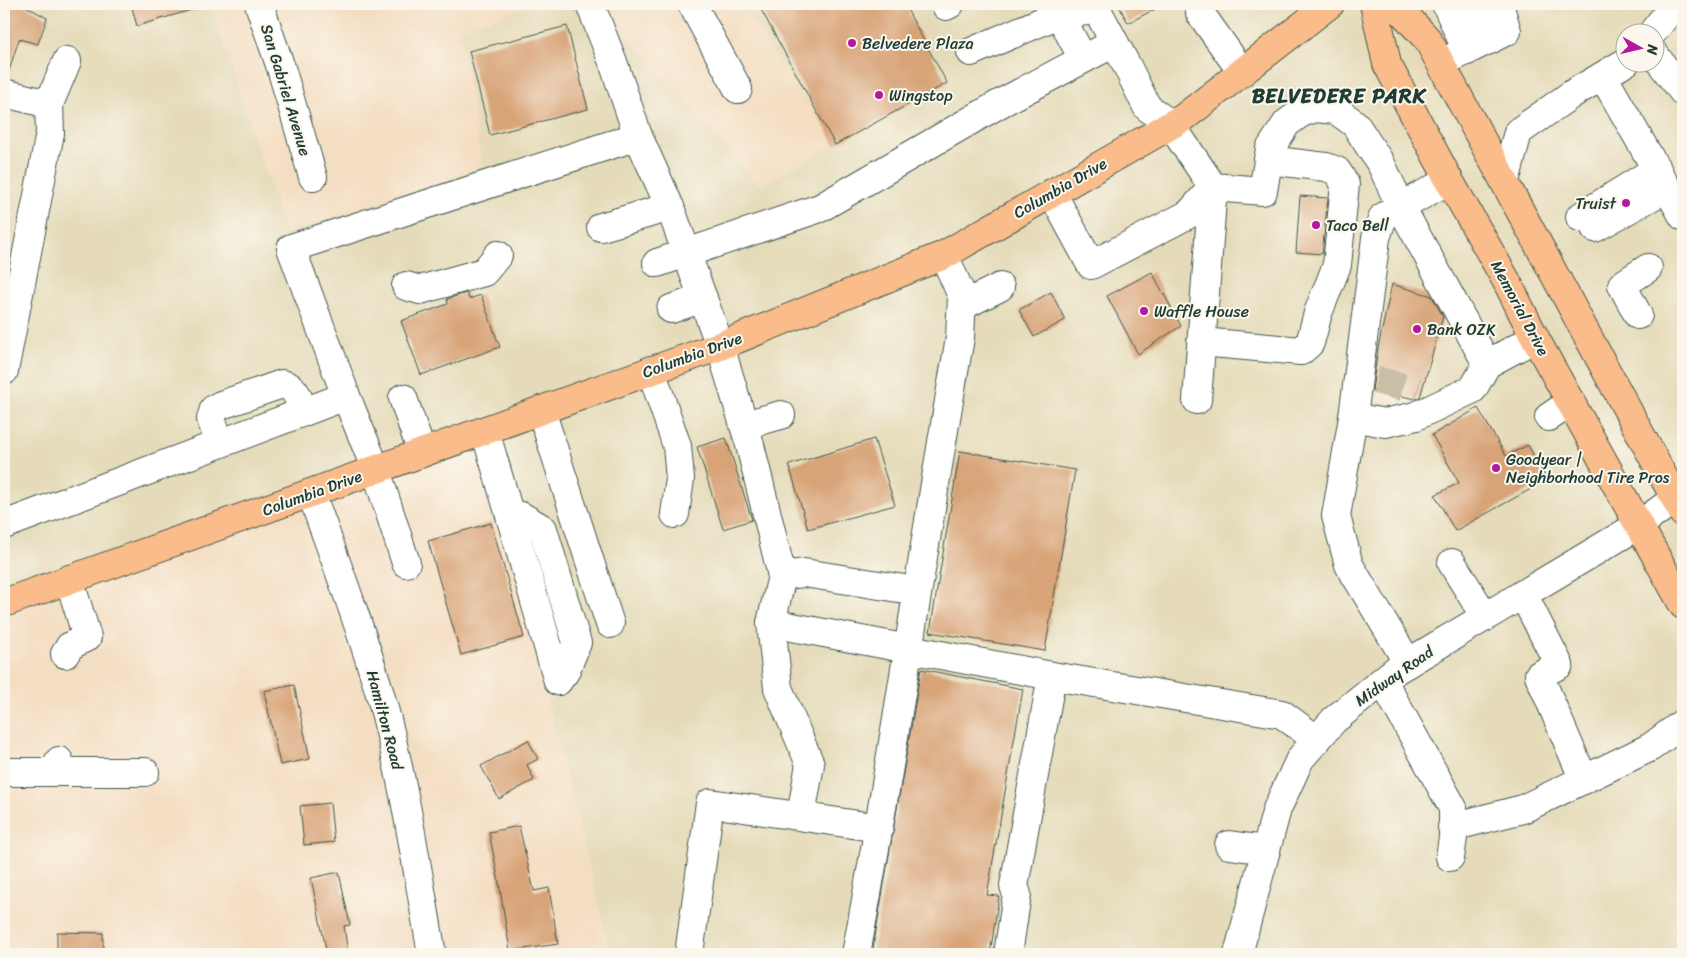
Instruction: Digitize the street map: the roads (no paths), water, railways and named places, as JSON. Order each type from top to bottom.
[{"type":"main road","name":"Columbia Drive","points":[[4,603],[720,346],[944,255],[1183,118],[1330,4]]},
{"type":"main road","name":"Memorial Drive","points":[[1374,4],[1387,64],[1449,180],[1506,280],[1535,338],[1560,409],[1639,525],[1683,605]]},
{"type":"main road","points":[[1395,4],[1428,40],[1681,502]]},
{"type":"street","name":"San Gabriel Avenue","points":[[259,4],[281,68],[313,177]]},
{"type":"street","points":[[590,4],[613,62],[638,136],[670,207],[720,346],[744,425],[782,576],[771,623],[778,688],[810,764],[801,816]]},
{"type":"street","points":[[692,4],[738,88]]},
{"type":"street","points":[[1446,4],[1478,45]]},
{"type":"street","points":[[1661,22],[1675,4]]},
{"type":"street","points":[[1441,63],[1507,31],[1488,6]]},
{"type":"street","points":[[1078,8],[1114,42],[1147,108],[1171,125],[1212,187],[1197,400]]},
{"type":"street","points":[[971,52],[1078,8]]},
{"type":"street","points":[[1078,8],[1083,59]]},
{"type":"street","points":[[1199,16],[1242,72]]},
{"type":"street","points":[[657,263],[820,208],[999,104],[1114,42]]},
{"type":"street","points":[[4,371],[50,134],[49,104],[67,61]]},
{"type":"street","points":[[1664,67],[1683,92]]},
{"type":"street","points":[[1505,182],[1518,132],[1572,94],[1614,70]]},
{"type":"street","points":[[1587,228],[1668,190],[1616,72]]},
{"type":"street","points":[[4,93],[49,104]]},
{"type":"street","points":[[1212,187],[1263,191],[1270,149],[1287,123],[1301,112],[1315,108],[1336,110],[1355,124],[1381,164],[1400,207],[1487,364]]},
{"type":"street","points":[[406,563],[376,470],[346,396],[292,248],[638,136]]},
{"type":"street","points":[[1201,342],[1302,351],[1310,343],[1318,313],[1337,265],[1344,184],[1337,171],[1326,167],[1268,160]]},
{"type":"street","points":[[1408,664],[1349,565],[1336,516],[1353,417],[1367,378],[1376,238],[1384,217],[1449,180]]},
{"type":"street","points":[[1052,193],[1091,265],[1188,214],[1212,187]]},
{"type":"street","points":[[601,227],[670,207]]},
{"type":"street","points":[[406,286],[420,290],[484,272],[498,255]]},
{"type":"street","points":[[856,954],[909,650],[917,591],[958,422],[945,367],[960,338],[962,296],[944,255]]},
{"type":"street","points":[[1638,315],[1622,285],[1648,268]]},
{"type":"street","points":[[962,306],[1000,287]]},
{"type":"street","points":[[672,309],[703,298]]},
{"type":"street","points":[[1353,417],[1385,423],[1416,416],[1473,389],[1487,364],[1535,338]]},
{"type":"street","points":[[651,370],[677,446],[680,479],[675,514]]},
{"type":"street","points":[[220,444],[211,419],[214,409],[221,404],[282,384],[290,386],[295,391],[303,412]]},
{"type":"street","points":[[1418,391],[1452,399]]},
{"type":"street","points":[[4,525],[346,396]]},
{"type":"street","points":[[403,398],[422,453]]},
{"type":"street","points":[[541,410],[610,624]]},
{"type":"street","points":[[744,425],[781,415]]},
{"type":"street","points":[[485,431],[516,518],[562,677]]},
{"type":"street","name":"Hamilton Road","points":[[311,493],[351,601],[382,702],[403,788],[432,954]]},
{"type":"street","name":"Midway Road","points":[[1238,954],[1277,810],[1300,760],[1334,720],[1383,681],[1408,664],[1639,525],[1681,502]]},
{"type":"street","points":[[1452,563],[1485,617]]},
{"type":"street","points":[[782,576],[804,573],[917,591]]},
{"type":"street","points":[[65,654],[70,646],[87,637],[69,579]]},
{"type":"street","points":[[1523,594],[1558,664],[1539,675],[1584,780]]},
{"type":"street","points":[[771,623],[1052,676],[1282,714],[1317,740]]},
{"type":"street","points":[[1008,954],[1018,894],[1014,886],[1052,676]]},
{"type":"street","points":[[1383,681],[1452,808],[1450,857]]},
{"type":"street","points":[[1452,827],[1523,809],[1651,747],[1683,723]]},
{"type":"street","points":[[4,772],[58,766],[145,772]]},
{"type":"street","points":[[688,954],[710,803],[879,828]]},
{"type":"street","points":[[1229,845],[1266,850]]},
{"type":"tunnel","points":[[1376,380],[1418,391]]},
{"type":"place","name":"Belvedere Plaza","points":[[852,43]]},
{"type":"place","name":"Wingstop","points":[[879,95]]},
{"type":"place","name":"Truist","points":[[1626,203]]},
{"type":"place","name":"Taco Bell","points":[[1316,225]]},
{"type":"place","name":"Waffle House","points":[[1144,311]]},
{"type":"place","name":"Bank OZK","points":[[1417,329]]},
{"type":"place","name":"Goodyear | Neighborhood Tire Pros","points":[[1496,468]]},
{"type":"district","name":"BELVEDERE PARK","points":[[1339,96]]}]
